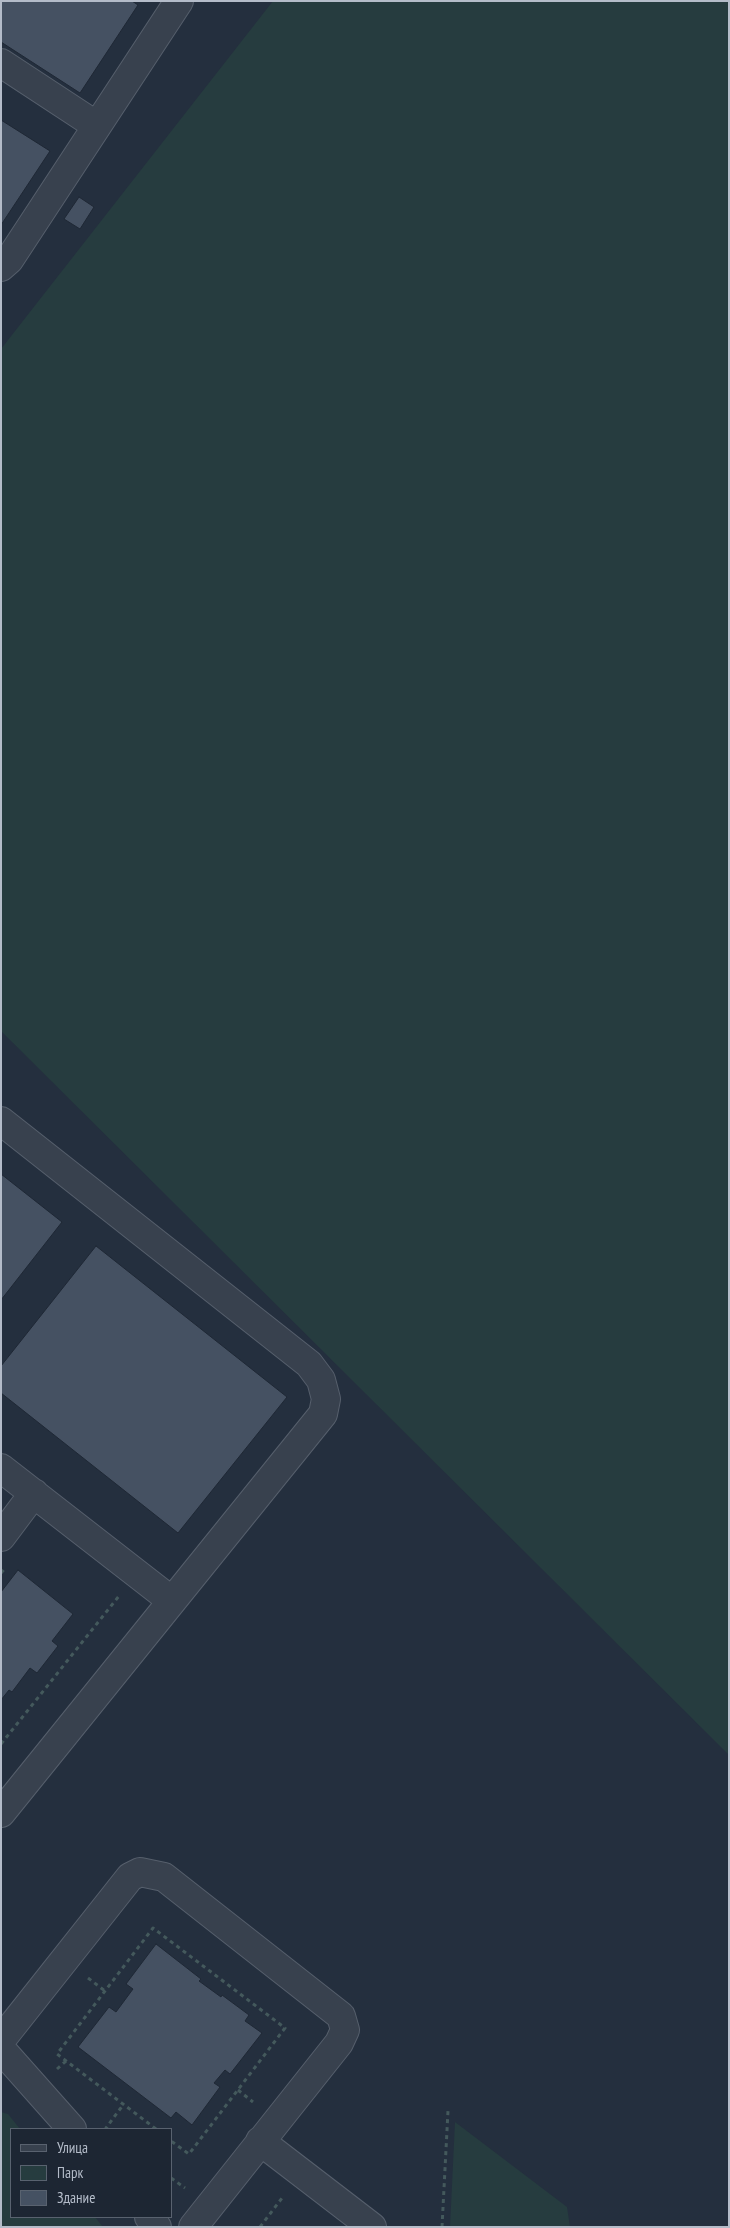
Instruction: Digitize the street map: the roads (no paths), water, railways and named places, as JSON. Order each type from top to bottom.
[{"type":"lane","points":[[1,268],[9,260],[176,2]]},
{"type":"lane","points":[[1,63],[97,126]]},
{"type":"lane","points":[[1,1121],[309,1364],[321,1380],[326,1399],[323,1414],[1,1813]]},
{"type":"lane","points":[[1,1468],[172,1601]]},
{"type":"lane","points":[[1,1537],[34,1493]]},
{"type":"lane","points":[[1,2040],[130,1877],[140,1872],[164,1877],[341,2016],[344,2030],[339,2043],[193,2227]]},
{"type":"lane","points":[[1,2049],[71,2128]]},
{"type":"lane","points":[[260,2141],[372,2227]]}]
